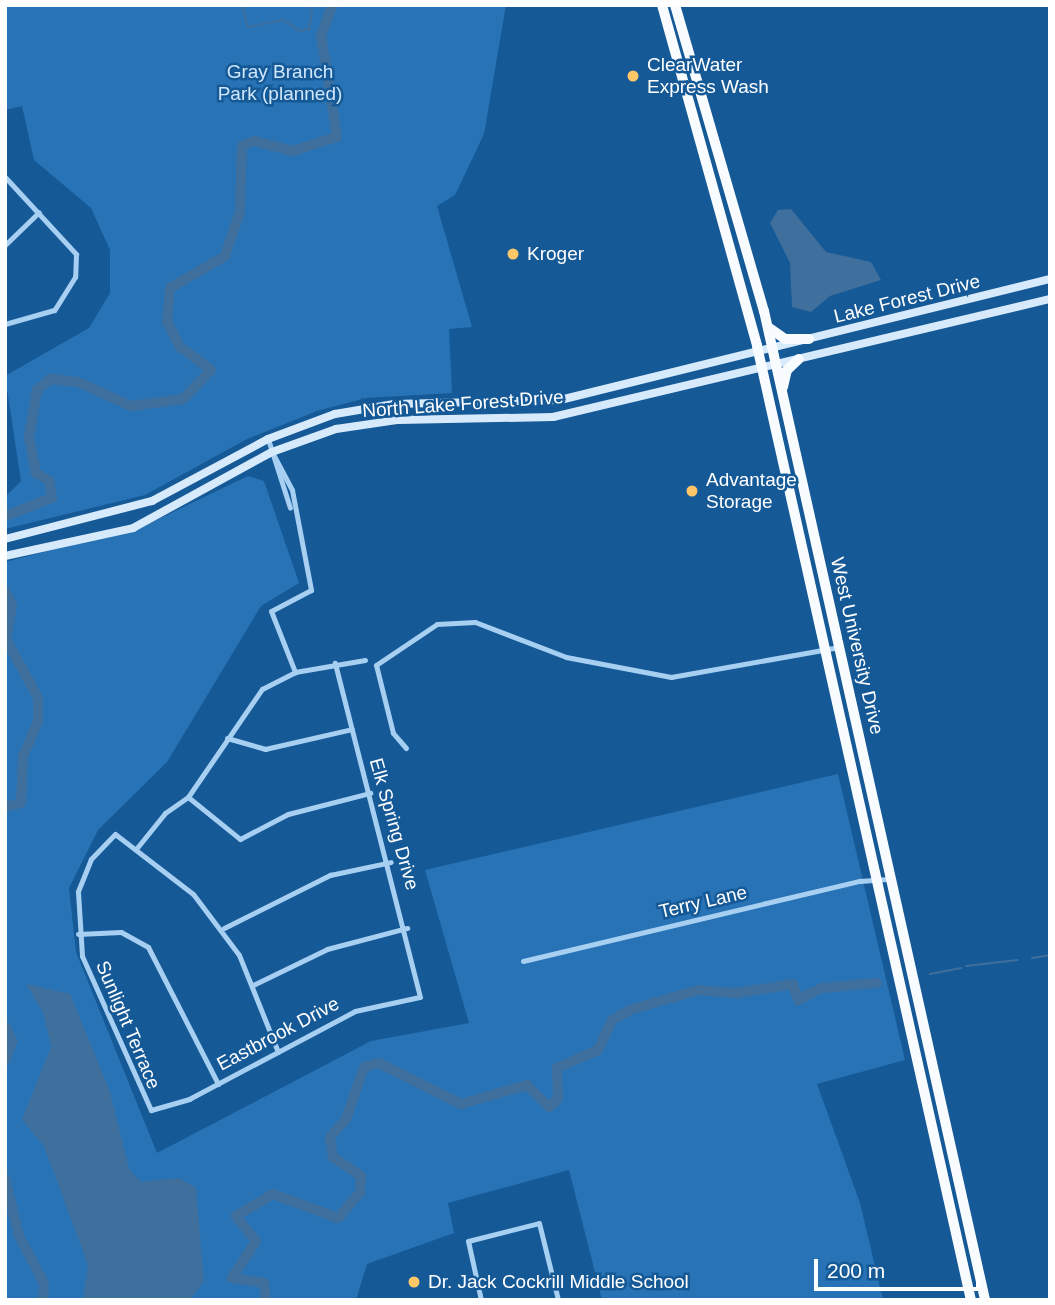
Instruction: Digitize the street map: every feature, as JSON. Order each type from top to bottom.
[{"type":"highway","name":"West University Drive","points":[[662,5],[759,352],[970,1297]]},
{"type":"highway","name":"West University Drive","points":[[675,5],[767,326],[985,1296]]},
{"type":"highway","points":[[767,326],[785,339],[809,339]]},
{"type":"highway","points":[[782,395],[786,372],[799,359]]},
{"type":"highway","points":[[792,497],[805,495]]},
{"type":"highway","points":[[970,1297],[985,1296]]},
{"type":"main road","name":"Lake Forest Drive","points":[[772,348],[1050,279]]},
{"type":"main road","name":"Lake Forest Drive","points":[[776,365],[1050,299]]},
{"type":"main road","name":"North Lake Forest Drive","points":[[5,539],[101,517],[152,501],[268,439],[335,414],[394,404],[561,400],[772,348]]},
{"type":"main road","name":"North Lake Forest Drive","points":[[5,556],[93,537],[163,516],[272,452],[336,429],[398,420],[553,417],[776,365]]},
{"type":"main road","points":[[619,387],[623,402]]},
{"type":"main road","points":[[491,403],[491,419]]},
{"type":"street","points":[[5,177],[76,254],[75,277],[54,310],[5,324]]},
{"type":"street","points":[[5,244],[39,212]]},
{"type":"street","points":[[268,439],[291,510],[311,590],[271,611],[295,672]]},
{"type":"street","points":[[272,452],[292,489],[291,510]]},
{"type":"street","points":[[407,748],[393,733],[379,686],[380,658],[449,622],[475,622],[566,657],[655,676],[708,675],[839,647]]},
{"type":"street","points":[[278,1052],[253,985],[224,928],[194,894],[136,849],[165,813],[188,797],[261,689],[295,672],[335,663],[365,660]]},
{"type":"street","name":"Elk Spring Drive","points":[[335,663],[391,862],[423,994]]},
{"type":"street","points":[[227,738],[265,749],[352,729]]},
{"type":"street","points":[[188,797],[240,838],[288,814],[370,793]]},
{"type":"street","name":"Sunlight Terrace","points":[[136,849],[111,835],[81,884],[78,934],[82,957],[151,1110]]},
{"type":"street","points":[[224,928],[310,883],[391,862]]},
{"type":"street","name":"Terry Lane","points":[[523,961],[877,878],[891,879]]},
{"type":"street","points":[[253,985],[327,949],[407,928]]},
{"type":"street","points":[[78,934],[121,932],[148,947],[218,1084]]},
{"type":"street","name":"Eastbrook Drive","points":[[151,1110],[218,1084],[355,1012],[423,994]]},
{"type":"street","points":[[481,1300],[468,1241],[539,1223],[558,1300]]},
{"type":"green space","name":"Gray Branch Park (planned)","points":[[5,5],[506,5],[484,134],[455,195],[437,206],[472,327],[449,329],[452,393],[366,398],[317,411],[247,439],[145,495],[5,529],[5,497],[21,481],[5,376],[89,328],[110,293],[110,250],[91,208],[34,160],[22,106],[5,110]]},
{"type":"green space","points":[[248,476],[264,481],[299,583],[261,606],[167,762],[98,830],[69,888],[76,952],[157,1153],[371,1041],[469,1023],[425,870],[838,774],[905,1060],[817,1084],[860,1203],[883,1300],[602,1300],[569,1170],[448,1203],[454,1233],[367,1264],[356,1300],[5,1300],[5,562],[144,526]]},
{"type":"shaded area","points":[[791,209],[826,252],[871,262],[881,280],[830,296],[811,312],[792,307],[790,263],[770,223],[778,210]]},
{"type":"shaded area","points":[[26,984],[70,994],[109,1089],[129,1169],[141,1182],[179,1178],[196,1188],[204,1281],[190,1300],[83,1300],[88,1265],[44,1146],[22,1120],[51,1047],[44,1014]]},
{"type":"waterway","points":[[242,5],[248,27],[283,20],[300,31],[309,29],[313,5]]},
{"type":"waterway","points":[[5,516],[52,498],[49,481],[36,473],[29,437],[37,390],[50,379],[78,382],[131,406],[183,399],[211,370],[180,347],[167,322],[170,288],[225,256],[240,212],[242,146],[254,141],[293,151],[337,137],[321,36],[332,5]]},
{"type":"waterway","points":[[5,591],[12,605],[6,639],[38,698],[38,721],[23,756],[21,803],[5,807]]},
{"type":"waterway","points":[[1032,958],[1050,955]]},
{"type":"waterway","points":[[966,966],[1018,960]]},
{"type":"waterway","points":[[930,974],[961,968]]},
{"type":"waterway","points":[[266,1300],[264,1283],[232,1278],[256,1241],[236,1216],[273,1194],[338,1218],[360,1193],[361,1176],[333,1157],[330,1137],[346,1119],[364,1067],[379,1063],[461,1104],[527,1085],[549,1107],[558,1099],[557,1068],[598,1050],[612,1020],[632,1009],[699,990],[737,993],[793,984],[798,1000],[822,988],[877,983]]},
{"type":"waterway","points":[[5,1026],[12,1041],[5,1061]]},
{"type":"waterway","points":[[5,1178],[19,1236],[44,1283],[43,1300]]},
{"type":"place","name":"ClearWater Express Wash","points":[[633,76]]},
{"type":"place","name":"Kroger","points":[[513,254]]},
{"type":"place","name":"Advantage Storage","points":[[692,491]]},
{"type":"place","name":"Dr. Jack Cockrill Middle School","points":[[414,1282]]}]
